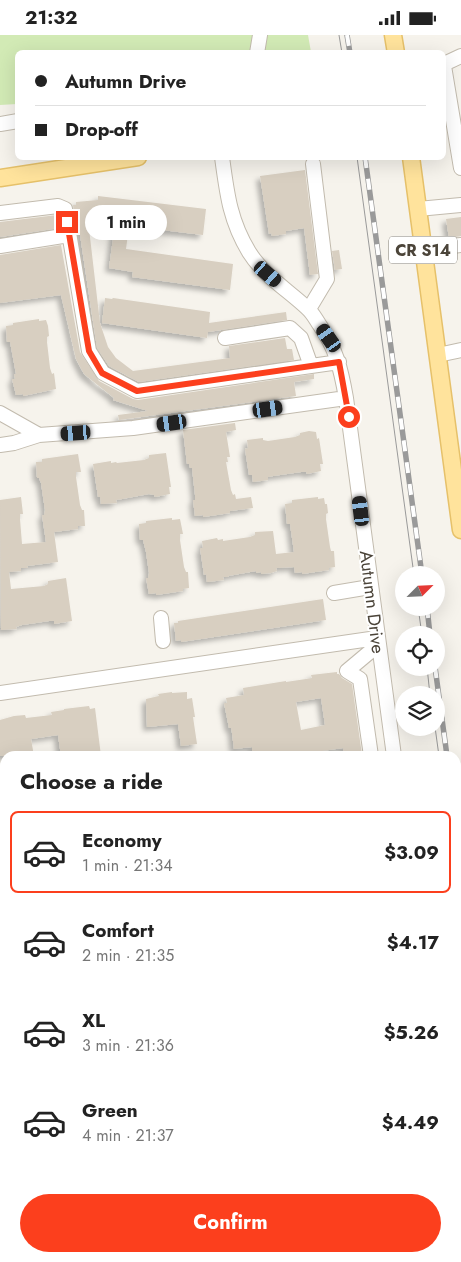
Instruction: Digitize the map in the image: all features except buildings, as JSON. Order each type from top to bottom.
[{"type":"main road","points":[[392,35],[395,50]]},
{"type":"main road","points":[[0,178],[124,160]]},
{"type":"main road","name":"CR S14","points":[[411,160],[438,355],[456,458],[461,526]]},
{"type":"street","points":[[258,50],[260,35]]},
{"type":"street","points":[[446,64],[461,56]]},
{"type":"street","points":[[447,100],[448,118],[461,167]]},
{"type":"street","points":[[0,123],[15,121]]},
{"type":"street","name":"Autumn Drive","points":[[223,160],[232,216],[250,254],[268,274],[309,309],[329,338],[339,362],[346,398],[377,642],[393,751]]},
{"type":"street","points":[[309,309],[327,279],[313,164]]},
{"type":"street","points":[[418,209],[461,205]]},
{"type":"street","points":[[0,213],[58,206],[65,209],[89,351],[102,373],[137,391],[339,362]]},
{"type":"street","points":[[0,246],[69,235]]},
{"type":"street","points":[[424,253],[461,245]]},
{"type":"street","points":[[424,253],[461,250]]},
{"type":"street","points":[[225,338],[290,328],[301,338],[311,366]]},
{"type":"street","points":[[438,355],[461,351]]},
{"type":"street","points":[[0,445],[14,443],[38,435],[133,428],[346,398]]},
{"type":"street","points":[[0,413],[38,435]]},
{"type":"street","points":[[334,593],[370,587]]},
{"type":"street","points":[[161,618],[163,641]]},
{"type":"street","points":[[0,693],[377,642]]},
{"type":"street","points":[[370,751],[360,679],[348,671],[377,642]]},
{"type":"green space","points":[[0,35],[308,35],[311,50],[15,50],[15,104],[0,105]]},
{"type":"tram line","points":[[339,35],[342,50]]},
{"type":"tram line","points":[[357,160],[413,566]]},
{"type":"tram line","points":[[419,616],[421,626]]},
{"type":"tram line","points":[[428,676],[429,686]]},
{"type":"tram line","points":[[436,736],[438,751]]},
{"type":"railway","points":[[347,35],[350,50]]},
{"type":"railway","points":[[365,160],[421,566]]},
{"type":"railway","points":[[428,616],[429,626]]},
{"type":"railway","points":[[436,676],[446,751]]},
{"type":"route","points":[[67,222],[89,351],[102,373],[137,391],[339,362],[349,417]]}]
